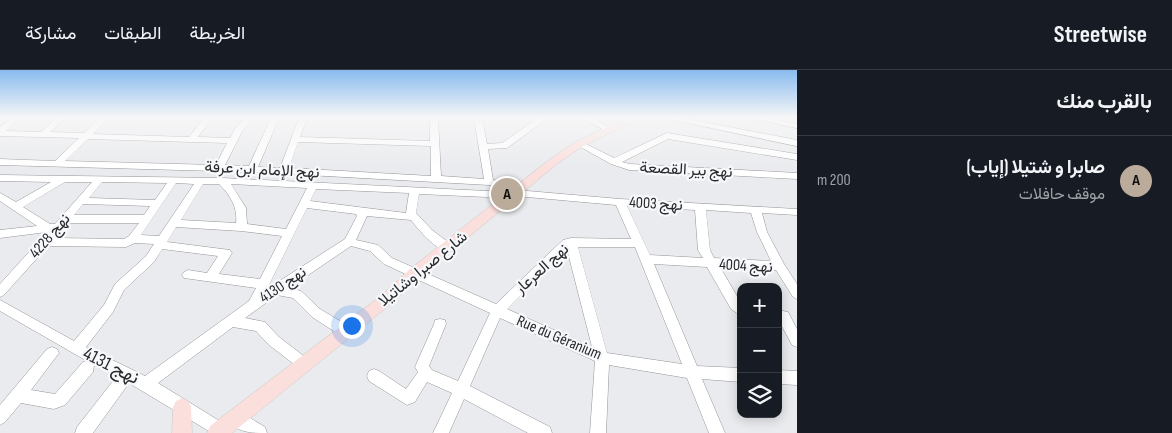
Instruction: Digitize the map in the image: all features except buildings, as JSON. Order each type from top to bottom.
[{"type":"main road","name":"شارع صبرا وشاتيلا","points":[[219,432],[553,162],[580,144],[600,135]]},
{"type":"main road","points":[[182,407],[182,433]]},
{"type":"street","points":[[42,135],[233,141]]},
{"type":"street","points":[[192,139],[195,135]]},
{"type":"street","points":[[220,168],[236,135]]},
{"type":"street","points":[[252,169],[267,135]]},
{"type":"street","points":[[281,184],[297,135]]},
{"type":"street","points":[[435,135],[436,180]]},
{"type":"street","points":[[480,135],[488,182]]},
{"type":"street","points":[[482,146],[504,146],[520,135]]},
{"type":"street","points":[[754,135],[797,143]]},
{"type":"street","points":[[614,162],[667,136],[797,157]]},
{"type":"street","points":[[57,164],[84,137]]},
{"type":"street","points":[[295,139],[435,144]]},
{"type":"street","name":"نهج بير القصعة","points":[[580,144],[614,162],[629,167],[797,176]]},
{"type":"street","name":"نهج الإمام ابن عرفة","points":[[0,162],[252,169],[488,182],[520,190]]},
{"type":"street","points":[[1,179],[222,181],[488,194],[520,190]]},
{"type":"street","points":[[18,206],[62,179]]},
{"type":"street","name":"نهج 4228","points":[[0,292],[99,180]]},
{"type":"street","points":[[46,242],[126,243],[133,239],[173,181]]},
{"type":"street","points":[[76,349],[99,318],[105,314],[119,287],[148,262],[200,181]]},
{"type":"street","points":[[222,181],[234,192],[243,214],[241,227]]},
{"type":"street","points":[[270,287],[290,233],[313,185]]},
{"type":"street","points":[[415,190],[410,210],[428,233],[448,248]]},
{"type":"street","name":"نهج 4003","points":[[520,190],[620,202],[797,212]]},
{"type":"street","points":[[0,196],[18,206],[46,227]]},
{"type":"street","points":[[81,201],[158,202]]},
{"type":"street","points":[[620,202],[646,260],[717,433]]},
{"type":"street","points":[[304,204],[414,217]]},
{"type":"street","points":[[700,206],[704,250],[710,264]]},
{"type":"street","points":[[755,209],[762,232],[779,266]]},
{"type":"street","points":[[349,242],[362,216],[361,212]]},
{"type":"street","points":[[0,234],[62,223],[146,219]]},
{"type":"street","points":[[174,223],[241,227],[290,233]]},
{"type":"street","points":[[133,239],[226,253],[211,277]]},
{"type":"street","name":"Rue du Géranium","points":[[349,242],[374,248],[388,261],[602,358],[691,372],[737,375]]},
{"type":"street","name":"نهج 4130","points":[[146,384],[253,305],[270,287],[349,242]]},
{"type":"street","points":[[571,242],[602,358],[598,433]]},
{"type":"street","name":"نهج العرعار","points":[[441,433],[497,311],[540,267],[567,243],[571,242],[638,243]]},
{"type":"street","name":"نهج 4004","points":[[646,260],[779,266],[797,294]]},
{"type":"street","name":"نهج 4004","points":[[710,264],[737,307]]},
{"type":"street","points":[[188,275],[270,287],[297,294],[316,313],[345,332]]},
{"type":"street","name":"نهج 4131","points":[[0,305],[76,349],[146,384],[219,432]]},
{"type":"street","points":[[782,316],[797,317]]},
{"type":"street","points":[[782,318],[797,341]]},
{"type":"street","points":[[231,321],[260,326],[274,341],[304,364]]},
{"type":"street","points":[[440,324],[422,367],[427,374],[544,433]]},
{"type":"street","points":[[0,417],[52,352]]},
{"type":"street","points":[[18,395],[54,402],[66,395],[88,367]]},
{"type":"street","points":[[83,433],[127,374]]},
{"type":"street","points":[[374,376],[407,398],[410,397],[421,378],[427,374]]},
{"type":"street","points":[[782,377],[797,378]]},
{"type":"street","points":[[235,418],[260,433]]},
{"type":"place","name":"صابرا و شتيلا (إياب)","points":[[507,194]]}]
